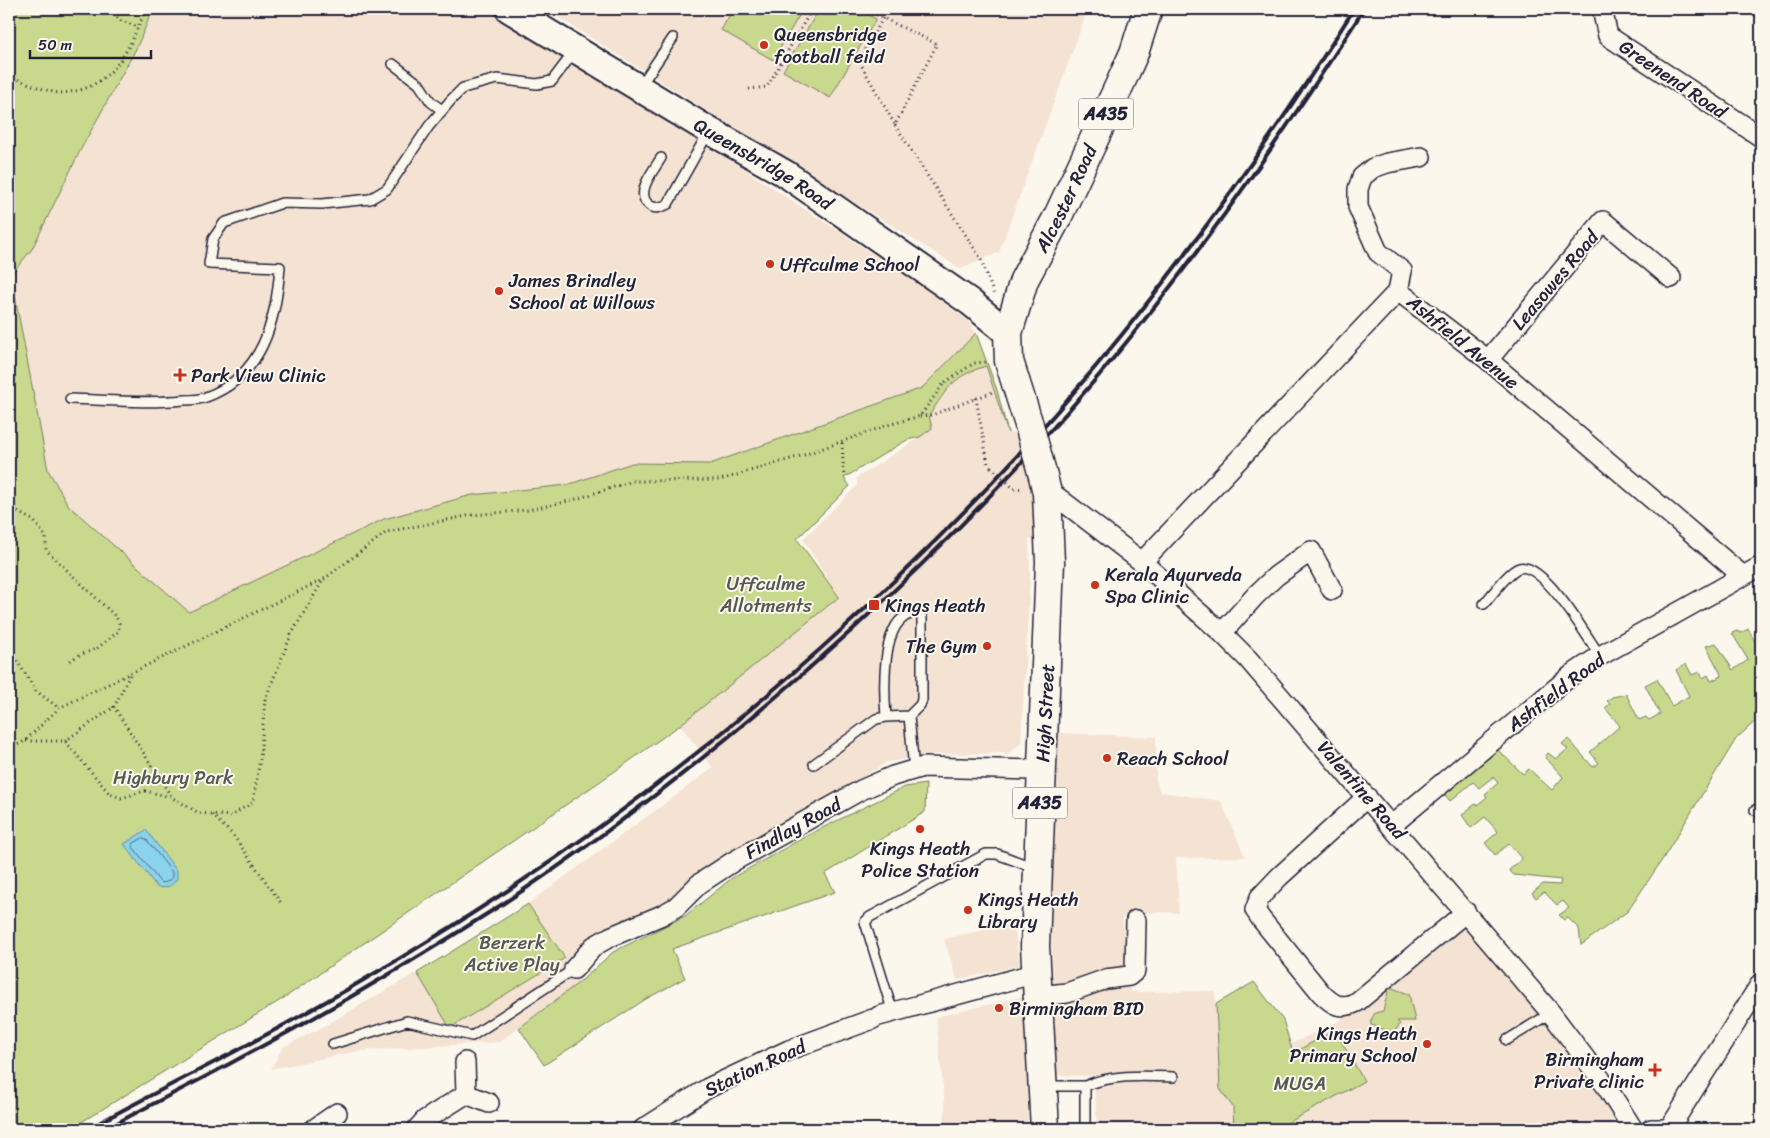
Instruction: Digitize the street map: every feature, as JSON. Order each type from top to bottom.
[{"type":"highway","name":"Alcester Road","points":[[1008,333],[1024,280],[1090,150],[1134,53],[1145,12]]},
{"type":"highway","name":"A435","points":[[1008,333],[1009,361],[1045,485]]},
{"type":"highway","name":"High Street","points":[[1045,485],[1050,562],[1037,868],[1036,985],[1045,1129]]},
{"type":"street","name":"Queensbridge Road","points":[[509,9],[786,174],[970,302],[1008,333]]},
{"type":"street","name":"Greenend Road","points":[[1602,9],[1608,36],[1761,137]]},
{"type":"street","points":[[1398,290],[1402,271],[1378,252],[1358,207],[1358,189],[1362,177],[1373,168],[1387,163],[1421,157]]},
{"type":"street","name":"Leasowes Road","points":[[1488,360],[1603,221],[1671,278]]},
{"type":"street","name":"Ashfield Avenue","points":[[1142,562],[1398,290],[1488,360],[1743,576]]},
{"type":"street","name":"Valentine Road","points":[[1045,485],[1056,496],[1142,562],[1222,633],[1274,688],[1551,1013],[1606,1086],[1633,1129]]},
{"type":"street","points":[[1222,633],[1276,576],[1311,551],[1332,590]]},
{"type":"street","name":"Ashfield Road","points":[[1392,825],[1573,674],[1600,656],[1761,566]]},
{"type":"street","name":"Findlay Road","points":[[574,969],[594,946],[610,937],[662,915],[676,907],[699,884],[734,862],[861,790],[893,776],[923,767],[1042,769]]},
{"type":"street","points":[[1367,797],[1279,877],[1260,897],[1255,910],[1260,919],[1321,993],[1331,1004],[1348,1006],[1357,1002],[1466,912]]},
{"type":"street","name":"Station Road","points":[[643,1129],[724,1080],[789,1050],[882,1016],[1036,985],[1067,993],[1106,979],[1130,976],[1135,971],[1136,920]]},
{"type":"street","points":[[1670,1129],[1761,983]]},
{"type":"street","points":[[465,1062],[466,1094]]},
{"type":"street","points":[[466,1094],[489,1103]]},
{"type":"street","points":[[417,1129],[425,1120],[466,1094]]},
{"type":"street","points":[[314,1129],[337,1113]]},
{"type":"street","points":[[1652,1129],[1664,1129]]},
{"type":"lane","points":[[639,87],[673,38]]},
{"type":"lane","points":[[70,399],[166,402],[205,398],[230,385],[255,359],[269,332],[277,298],[280,267],[210,264],[213,239],[224,223],[282,203],[322,204],[370,198],[387,189],[429,126],[463,88],[497,79],[537,84],[552,81],[576,50]]},
{"type":"lane","points":[[393,64],[418,84],[431,102],[442,110]]},
{"type":"lane","points":[[661,158],[644,187],[643,195],[646,203],[653,208],[668,204],[710,130]]},
{"type":"lane","points":[[1484,604],[1511,573],[1518,568],[1526,567],[1541,576],[1567,607],[1600,656]]},
{"type":"lane","points":[[814,764],[876,719],[909,716],[920,705],[922,700],[922,618],[921,614],[917,612],[912,612],[902,618],[888,645],[884,698],[886,717]]},
{"type":"lane","points":[[909,716],[914,770]]},
{"type":"lane","points":[[882,1016],[865,922],[870,916],[986,854],[997,854],[1037,868]]},
{"type":"lane","points":[[333,1044],[407,1022],[472,1036],[574,969]]},
{"type":"lane","points":[[1507,1040],[1551,1013]]},
{"type":"lane","points":[[1042,1086],[1085,1086],[1095,1081],[1111,1078],[1173,1076]]},
{"type":"lane","points":[[1085,1086],[1085,1129]]},
{"type":"path","points":[[110,9],[119,20],[138,28]]},
{"type":"path","points":[[9,76],[52,92],[65,93],[89,87],[104,79],[115,68],[128,48],[146,9]]},
{"type":"path","points":[[749,89],[768,87],[812,9]]},
{"type":"path","points":[[868,9],[937,44],[896,125]]},
{"type":"path","points":[[883,18],[858,62],[980,259],[994,296]]},
{"type":"path","points":[[920,416],[944,382],[958,372],[974,363],[1009,361]]},
{"type":"path","points":[[9,749],[25,741],[59,708],[324,579],[387,532],[472,515],[528,510],[573,500],[633,481],[720,480],[842,443],[888,425],[920,416],[929,416],[993,392]]},
{"type":"path","points":[[976,398],[988,464],[1014,489]]},
{"type":"path","points":[[842,443],[844,478]]},
{"type":"path","points":[[9,507],[34,521],[46,537],[46,550],[116,617],[119,623],[119,631],[96,649],[77,656],[70,661]]},
{"type":"path","points":[[65,741],[109,793],[121,798],[146,790],[171,797],[199,813],[231,816],[253,802],[260,759],[265,700],[291,635],[324,579]]},
{"type":"path","points":[[9,648],[36,691],[59,708]]},
{"type":"path","points":[[25,741],[65,741],[114,707],[131,674]]},
{"type":"path","points":[[114,707],[171,797]]},
{"type":"path","points":[[212,814],[233,834],[281,903]]},
{"type":"shaded area","points":[[154,9],[484,9],[601,75],[917,283],[967,320],[976,333],[922,388],[710,464],[632,463],[567,485],[472,495],[384,519],[189,612],[69,506],[48,470],[11,275],[32,249],[81,149],[139,43]]},
{"type":"shaded area","points":[[545,9],[1088,9],[999,252],[961,269]]},
{"type":"shaded area","points":[[985,366],[1008,433],[1031,432],[1050,540],[1029,539],[1030,574],[1021,743],[1009,753],[939,754],[887,762],[660,904],[633,916],[575,953],[570,963],[582,980],[499,1042],[359,1051],[271,1069],[283,1047],[319,1029],[425,968],[528,904],[713,768],[680,725],[839,597],[803,539],[857,486],[857,478],[932,428],[929,416],[948,387],[962,375]]},
{"type":"shaded area","points":[[1059,733],[1156,737],[1156,780],[1160,792],[1221,801],[1245,857],[1176,858],[1179,913],[1156,912],[1122,917],[1131,992],[1215,991],[1220,1078],[1339,1021],[1466,923],[1598,1090],[1617,1129],[1097,1129],[1094,1076],[1056,1075],[1051,928]]},
{"type":"shaded area","points":[[1014,923],[1020,965],[957,980],[944,939]]},
{"type":"shaded area","points":[[1025,996],[1028,1129],[944,1129],[945,1108],[936,1017]]},
{"type":"green space","name":"Highbury Park","points":[[9,9],[153,9],[137,47],[81,149],[32,249],[11,275],[48,470],[69,506],[189,612],[384,519],[472,495],[567,485],[632,463],[710,464],[922,388],[976,333],[997,390],[1008,433],[986,366],[958,379],[946,391],[929,416],[932,428],[920,437],[907,440],[844,478],[850,486],[797,539],[839,597],[680,725],[624,765],[284,998],[70,1129],[9,1129]]},
{"type":"green space","name":"Queensbridge football feild","points":[[733,9],[803,9],[773,60],[721,30]]},
{"type":"green space","points":[[819,9],[856,9],[876,19],[830,98],[783,71]]},
{"type":"green space","points":[[1748,629],[1757,645],[1761,643],[1761,716],[1736,739],[1664,857],[1628,911],[1581,945],[1579,929],[1567,917],[1564,920],[1559,915],[1569,908],[1563,901],[1557,905],[1544,892],[1536,898],[1532,893],[1543,884],[1560,885],[1561,880],[1514,875],[1509,870],[1522,859],[1509,844],[1495,855],[1485,843],[1498,832],[1485,817],[1471,828],[1462,815],[1487,797],[1485,794],[1498,783],[1493,777],[1479,788],[1473,782],[1450,801],[1444,794],[1497,749],[1523,774],[1529,769],[1552,790],[1563,777],[1545,757],[1548,753],[1556,759],[1568,749],[1562,744],[1568,739],[1593,767],[1599,763],[1590,752],[1620,726],[1605,708],[1610,704],[1607,701],[1612,697],[1626,694],[1639,720],[1646,717],[1649,720],[1660,714],[1645,685],[1657,679],[1672,706],[1689,696],[1676,670],[1686,664],[1692,675],[1700,672],[1703,678],[1708,675],[1711,681],[1722,676],[1706,646],[1716,643],[1733,670],[1748,660],[1732,633],[1737,631],[1741,633]]},
{"type":"green space","points":[[926,784],[925,812],[825,874],[835,892],[672,949],[685,978],[646,999],[544,1065],[519,1028],[582,980],[613,952],[685,916],[732,878],[808,835],[905,787]]},
{"type":"green space","name":"Berzerk Active Play","points":[[528,904],[565,958],[450,1028],[417,973]]},
{"type":"green space","name":"MUGA","points":[[1254,982],[1283,1020],[1293,1053],[1335,1030],[1364,1081],[1282,1126],[1283,1129],[1234,1129],[1233,1107],[1220,1089],[1216,1004]]},
{"type":"green space","points":[[1389,987],[1409,994],[1415,1021],[1397,1021],[1400,1024],[1392,1032],[1371,1025],[1371,1020],[1375,1013],[1383,1011]]},
{"type":"water","points":[[146,830],[177,871],[177,879],[164,888],[157,887],[124,844]]},
{"type":"railway","points":[[88,1129],[320,1005],[401,958],[507,891],[588,835],[667,776],[745,714],[821,649],[965,511],[1033,439],[1097,365],[1166,279],[1232,191],[1354,9]]},
{"type":"railway","points":[[106,1129],[341,1002],[501,905],[593,842],[682,774],[768,704],[852,630],[994,492],[1061,419],[1125,344],[1189,263],[1279,138],[1364,9]]},
{"type":"place","name":"Queensbridge football feild","points":[[764,45]]},
{"type":"place","name":"Uffculme School","points":[[770,264]]},
{"type":"place","name":"James Brindley School at Willows","points":[[499,291]]},
{"type":"place","name":"Park View Clinic","points":[[180,375]]},
{"type":"place","name":"Kerala Ayurveda Spa Clinic","points":[[1095,585]]},
{"type":"place","name":"Kings Heath","points":[[874,605]]},
{"type":"place","name":"The Gym","points":[[987,646]]},
{"type":"place","name":"Reach School","points":[[1107,758]]},
{"type":"place","name":"Kings Heath Police Station","points":[[920,829]]},
{"type":"place","name":"Kings Heath Library","points":[[968,910]]},
{"type":"place","name":"Birmingham BID","points":[[999,1008]]},
{"type":"place","name":"Kings Heath Primary School","points":[[1427,1044]]},
{"type":"place","name":"Birmingham Private clinic","points":[[1655,1070]]},
{"type":"park label","name":"Uffculme Allotments","points":[[766,594]]}]
